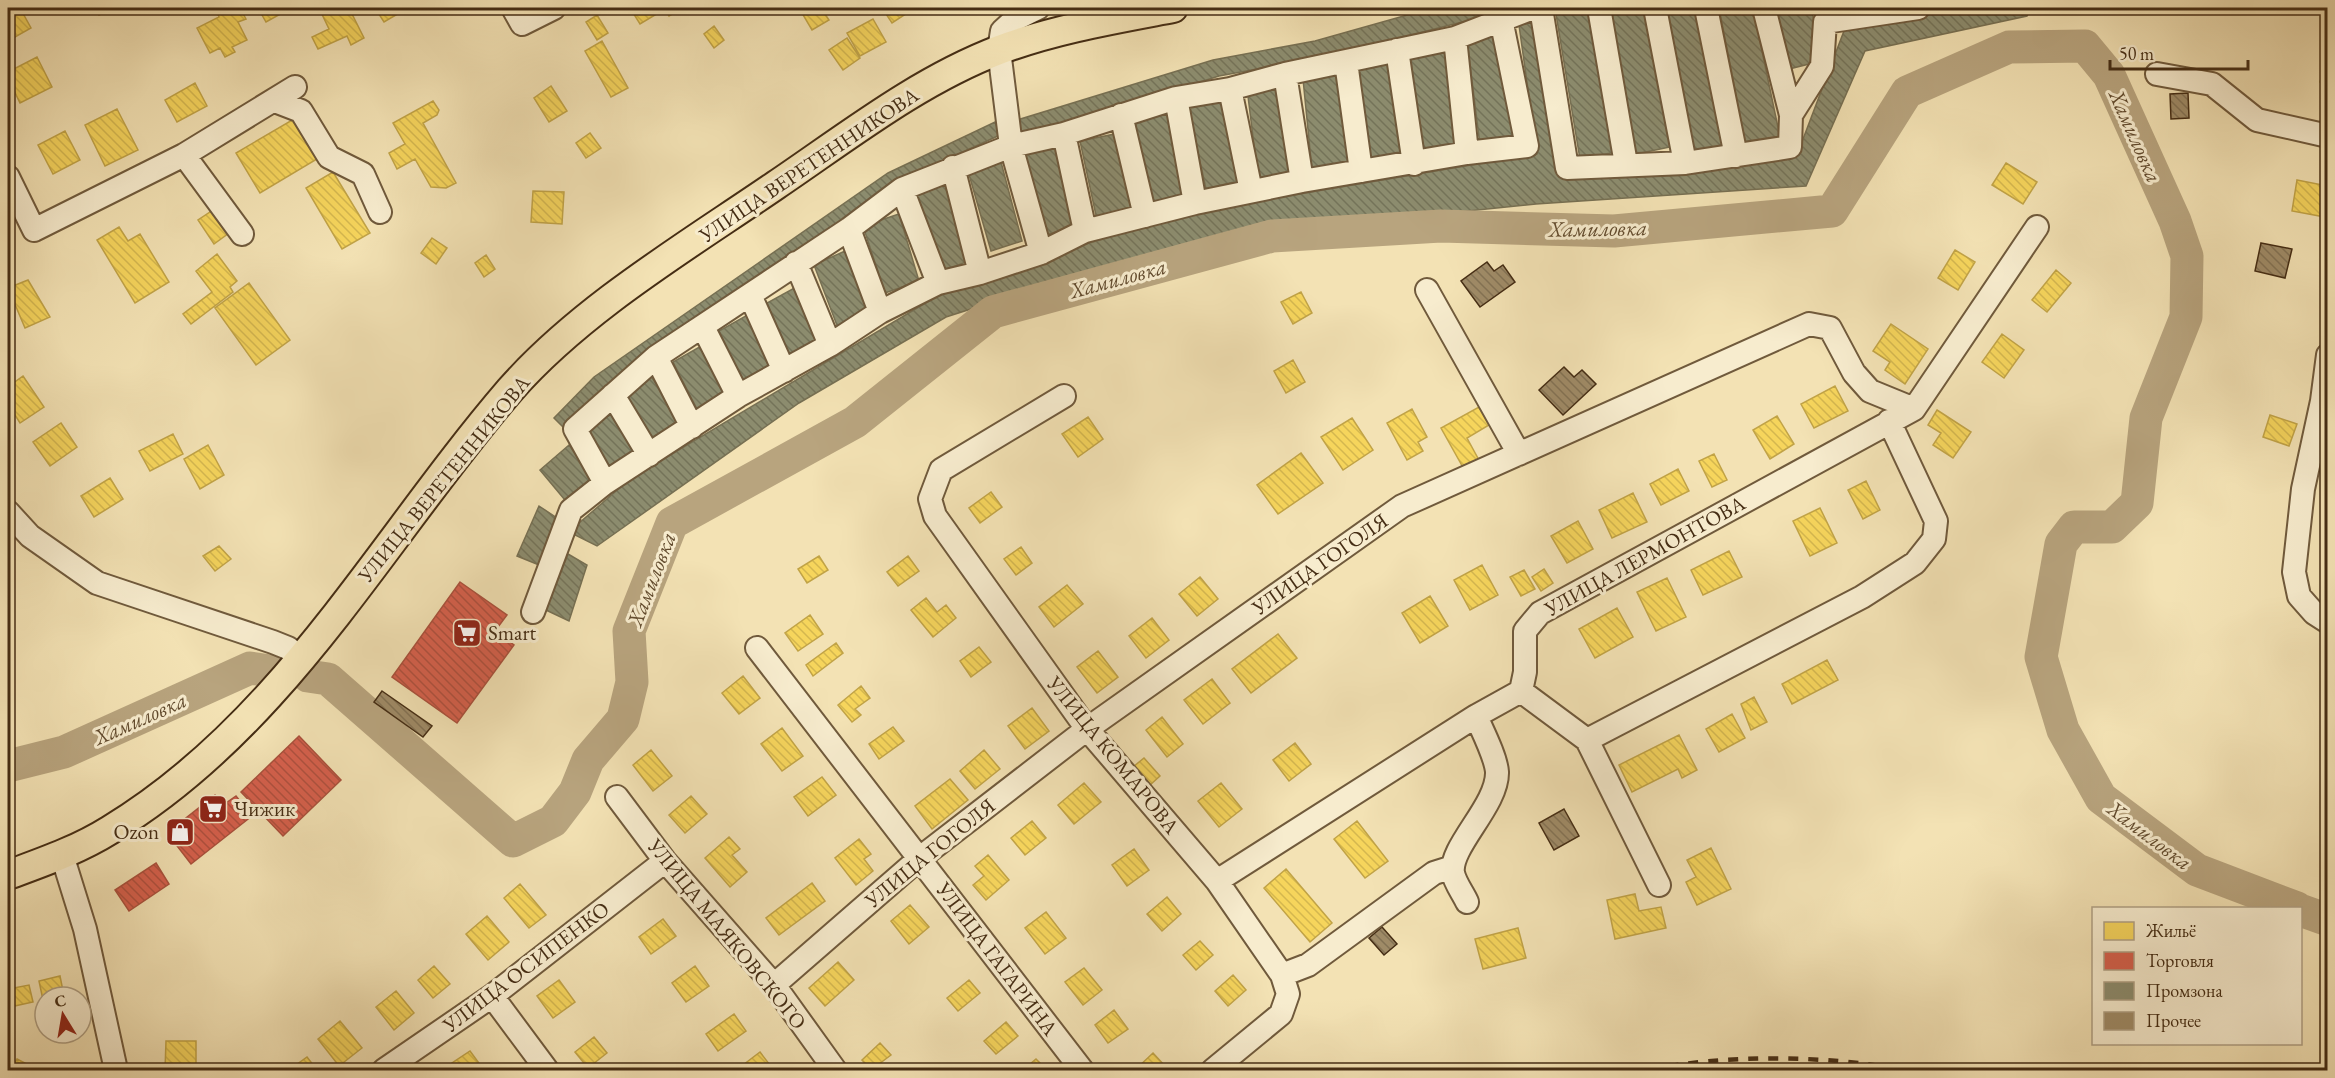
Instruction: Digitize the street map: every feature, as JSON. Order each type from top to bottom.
[{"type":"main road","name":"УЛИЦА ВЕРЕТЕННИКОВА","points":[[8,875],[62,855],[110,831],[153,801],[210,753],[258,708],[302,659],[439,478],[513,387],[576,328],[643,275],[881,114],[954,70],[999,50],[1081,26],[1173,8]]},
{"type":"street","points":[[513,8],[522,24],[554,8]]},
{"type":"street","points":[[1038,8],[1014,20],[1002,31],[999,50],[1011,146],[1041,253]]},
{"type":"street","points":[[606,483],[575,429],[656,357],[849,229],[902,189],[1011,146],[1064,134],[1176,98],[1230,89],[1285,74],[1455,38],[1533,8]]},
{"type":"street","points":[[1540,8],[1567,168],[1685,163],[1790,147],[1791,115],[1764,8]]},
{"type":"street","points":[[1599,8],[1626,164]]},
{"type":"street","points":[[1655,8],[1685,163]]},
{"type":"street","points":[[1706,8],[1736,156]]},
{"type":"street","points":[[1791,115],[1822,66],[1824,15],[1918,8]]},
{"type":"street","points":[[533,612],[571,510],[606,483],[738,396],[830,345],[880,312],[938,283],[980,273],[1041,253],[1084,231],[1195,203],[1302,181],[1414,164],[1467,153],[1527,146],[1501,19]]},
{"type":"street","points":[[1455,38],[1467,153]]},
{"type":"street","points":[[1398,50],[1414,164]]},
{"type":"street","points":[[1346,62],[1361,171]]},
{"type":"street","points":[[1285,74],[1302,181]]},
{"type":"street","points":[[2157,74],[2212,84],[2257,120],[2328,136]]},
{"type":"street","points":[[8,177],[34,230],[184,155],[295,87]]},
{"type":"street","points":[[1230,89],[1251,190]]},
{"type":"street","points":[[1176,98],[1195,203]]},
{"type":"street","points":[[275,101],[301,111],[329,157],[363,174],[380,212]]},
{"type":"street","points":[[1121,115],[1145,216]]},
{"type":"street","points":[[1064,134],[1084,231]]},
{"type":"street","points":[[184,155],[242,234]]},
{"type":"street","points":[[953,167],[980,273]]},
{"type":"street","points":[[902,189],[938,283]]},
{"type":"street","points":[[1914,409],[2037,227]]},
{"type":"street","points":[[849,229],[880,312]]},
{"type":"street","points":[[796,263],[830,345]]},
{"type":"street","points":[[1427,290],[1519,454]]},
{"type":"street","points":[[750,296],[784,371]]},
{"type":"street","name":"УЛИЦА ГОГОЛЯ","points":[[774,985],[920,858],[1087,729],[1402,506],[1809,324],[1830,328],[1854,373],[1870,392],[1914,409]]},
{"type":"street","points":[[703,327],[738,396]]},
{"type":"street","points":[[2328,354],[2322,401],[2303,489],[2294,572],[2299,596],[2314,613],[2328,622]]},
{"type":"street","points":[[656,357],[692,427]]},
{"type":"street","points":[[613,395],[648,455]]},
{"type":"street","name":"УЛИЦА КОМАРОВА","points":[[1064,396],[941,470],[930,499],[935,516],[1087,729],[1216,881],[1285,985]]},
{"type":"street","name":"УЛИЦА ЛЕРМОНТОВА","points":[[1521,691],[1525,672],[1525,631],[1539,613],[1914,409]]},
{"type":"street","points":[[1587,740],[1862,597],[1915,563],[1934,539],[1936,521],[1889,421]]},
{"type":"street","points":[[8,512],[30,536],[97,583],[273,642],[288,648],[302,659]]},
{"type":"street","name":"УЛИЦА ГАГАРИНА","points":[[757,648],[1082,1071]]},
{"type":"street","points":[[1216,881],[1476,716],[1521,691],[1587,740],[1659,885]]},
{"type":"street","points":[[1467,902],[1453,875],[1455,856],[1486,807],[1497,773],[1476,716]]},
{"type":"street","name":"УЛИЦА МАЯКОВСКОГО","points":[[617,797],[665,861],[774,985],[836,1071]]},
{"type":"street","points":[[62,855],[85,929],[116,1071]]},
{"type":"street","name":"УЛИЦА ОСИПЕНКО","points":[[384,1071],[492,996],[665,861]]},
{"type":"street","points":[[1213,1071],[1281,1014],[1285,985],[1308,965],[1434,873],[1453,867]]},
{"type":"street","points":[[492,996],[547,1071]]},
{"type":"building: Жильё","points":[[8,8],[20,8],[31,28],[8,41]]},
{"type":"building: Жильё","points":[[95,8],[114,8],[99,15]]},
{"type":"building: Жильё","points":[[215,8],[240,8],[246,19],[238,22],[247,40],[232,47],[235,52],[225,57],[220,48],[210,53],[197,28],[219,17]]},
{"type":"building: Жильё","points":[[258,8],[284,8],[286,11],[266,22]]},
{"type":"building: Жильё","points":[[319,8],[349,8],[364,38],[351,45],[347,36],[318,49],[312,37],[329,29]]},
{"type":"building: Жильё","points":[[375,8],[408,8],[384,22]]},
{"type":"building: Жильё","points":[[630,8],[657,8],[660,12],[640,24]]},
{"type":"building: Жильё","points":[[664,8],[683,8],[669,16]]},
{"type":"building: Жильё","points":[[799,8],[821,8],[829,20],[812,30]]},
{"type":"building: Жильё","points":[[882,8],[915,8],[892,23]]},
{"type":"building: Жильё","points":[[597,15],[608,33],[597,40],[586,22]]},
{"type":"building: Жильё","points":[[873,19],[886,42],[860,56],[847,33]]},
{"type":"building: Жильё","points":[[714,26],[724,40],[714,48],[704,34]]},
{"type":"building: Жильё","points":[[847,38],[860,58],[843,70],[829,50]]},
{"type":"building: Жильё","points":[[602,41],[628,88],[611,97],[585,51]]},
{"type":"building: Жильё","points":[[37,57],[52,87],[20,103],[8,78],[8,72]]},
{"type":"building: Жильё","points":[[2328,58],[2328,84],[2320,82]]},
{"type":"building: Жильё","points":[[195,83],[207,106],[177,122],[165,100]]},
{"type":"building: Жильё","points":[[551,86],[567,111],[549,122],[534,98]]},
{"type":"building: Жильё","points":[[433,101],[439,110],[437,115],[423,123],[456,183],[446,188],[431,187],[415,159],[397,169],[389,153],[405,144],[393,123]]},
{"type":"building: Жильё","points":[[117,109],[138,150],[105,166],[85,125]]},
{"type":"building: Жильё","points":[[299,116],[322,156],[260,193],[236,153]]},
{"type":"building: Жильё","points":[[65,131],[80,160],[53,174],[38,145]]},
{"type":"building: Жильё","points":[[590,133],[601,148],[586,158],[576,143]]},
{"type":"building: Жильё","points":[[2006,163],[2037,182],[2023,204],[1992,185]]},
{"type":"building: Жильё","points":[[333,172],[370,233],[342,249],[306,188]]},
{"type":"building: Жильё","points":[[2297,180],[2328,186],[2325,217],[2292,211]]},
{"type":"building: Жильё","points":[[533,191],[564,192],[562,224],[531,222]]},
{"type":"building: Жильё","points":[[213,210],[229,233],[214,244],[198,220]]},
{"type":"building: Жильё","points":[[119,227],[128,241],[140,234],[169,282],[135,303],[97,240]]},
{"type":"building: Жильё","points":[[432,238],[447,248],[436,264],[421,253]]},
{"type":"building: Жильё","points":[[1955,250],[1975,262],[1958,290],[1938,278]]},
{"type":"building: Жильё","points":[[217,254],[237,281],[230,287],[233,292],[191,324],[183,314],[212,292],[196,271]]},
{"type":"building: Жильё","points":[[486,255],[495,269],[484,277],[475,263]]},
{"type":"building: Жильё","points":[[2056,270],[2071,283],[2047,312],[2032,300]]},
{"type":"building: Жильё","points":[[28,280],[50,317],[25,328],[8,288]]},
{"type":"building: Жильё","points":[[249,283],[290,340],[256,365],[215,308]]},
{"type":"building: Жильё","points":[[1301,292],[1312,313],[1293,324],[1281,302]]},
{"type":"building: Жильё","points":[[1891,324],[1928,349],[1905,384],[1885,370],[1890,362],[1873,351]]},
{"type":"building: Жильё","points":[[2002,334],[2024,350],[2004,378],[1982,362]]},
{"type":"building: Жильё","points":[[1293,360],[1305,382],[1286,393],[1274,371]]},
{"type":"building: Жильё","points":[[23,376],[44,407],[20,423],[8,404],[8,387]]},
{"type":"building: Жильё","points":[[1835,386],[1848,411],[1814,428],[1801,404]]},
{"type":"building: Жильё","points":[[1479,407],[1489,425],[1467,438],[1480,462],[1465,471],[1441,428]]},
{"type":"building: Жильё","points":[[1412,409],[1427,437],[1418,442],[1423,451],[1407,460],[1387,423]]},
{"type":"building: Жильё","points":[[1937,410],[1971,432],[1953,458],[1933,445],[1941,433],[1928,425]]},
{"type":"building: Жильё","points":[[2270,415],[2297,424],[2289,446],[2263,437]]},
{"type":"building: Жильё","points":[[1777,416],[1794,444],[1770,459],[1753,430]]},
{"type":"building: Жильё","points":[[1088,417],[1103,439],[1078,457],[1062,434]]},
{"type":"building: Жильё","points":[[1352,418],[1373,450],[1343,470],[1321,437]]},
{"type":"building: Жильё","points":[[61,423],[77,447],[50,466],[33,442]]},
{"type":"building: Жильё","points":[[173,434],[183,454],[150,471],[139,451]]},
{"type":"building: Жильё","points":[[208,445],[224,475],[200,489],[184,459]]},
{"type":"building: Жильё","points":[[1301,453],[1323,483],[1278,514],[1257,485]]},
{"type":"building: Жильё","points":[[1714,454],[1727,480],[1712,487],[1699,461]]},
{"type":"building: Жильё","points":[[1678,469],[1689,491],[1661,505],[1650,484]]},
{"type":"building: Жильё","points":[[110,478],[123,499],[94,517],[81,496]]},
{"type":"building: Жильё","points":[[1866,481],[1880,510],[1863,519],[1848,490]]},
{"type":"building: Жильё","points":[[991,492],[1002,507],[980,523],[969,508]]},
{"type":"building: Жильё","points":[[1633,493],[1647,522],[1612,538],[1599,510]]},
{"type":"building: Жильё","points":[[1820,508],[1837,543],[1810,556],[1793,521]]},
{"type":"building: Жильё","points":[[1578,521],[1593,549],[1567,563],[1551,536]]},
{"type":"building: Жильё","points":[[219,546],[231,559],[215,571],[203,556]]},
{"type":"building: Жильё","points":[[1021,547],[1032,563],[1016,575],[1004,559]]},
{"type":"building: Жильё","points":[[1729,551],[1742,577],[1703,595],[1691,570]]},
{"type":"building: Жильё","points":[[819,556],[828,570],[807,583],[798,569]]},
{"type":"building: Жильё","points":[[908,556],[919,571],[898,586],[887,572]]},
{"type":"building: Жильё","points":[[1482,565],[1498,595],[1470,610],[1454,580]]},
{"type":"building: Жильё","points":[[1544,569],[1553,583],[1541,591],[1532,577]]},
{"type":"building: Жильё","points":[[1524,570],[1535,589],[1521,596],[1510,577]]},
{"type":"building: Жильё","points":[[1200,577],[1218,599],[1197,616],[1179,594]]},
{"type":"building: Жильё","points":[[1667,578],[1686,617],[1656,631],[1637,592]]},
{"type":"building: Жильё","points":[[1067,585],[1083,604],[1054,627],[1039,607]]},
{"type":"building: Жильё","points":[[1430,596],[1448,626],[1420,643],[1402,613]]},
{"type":"building: Жильё","points":[[926,598],[937,612],[946,605],[956,618],[933,637],[911,610]]},
{"type":"building: Жильё","points":[[1617,608],[1633,637],[1595,658],[1579,629]]},
{"type":"building: Жильё","points":[[810,615],[823,634],[798,651],[785,633]]},
{"type":"building: Жильё","points":[[1152,618],[1169,640],[1146,658],[1129,636]]},
{"type":"building: Жильё","points":[[1278,634],[1297,658],[1251,693],[1232,669]]},
{"type":"building: Жильё","points":[[836,643],[843,653],[813,676],[806,665]]},
{"type":"building: Жильё","points":[[979,647],[991,662],[971,677],[960,661]]},
{"type":"building: Жильё","points":[[1098,651],[1118,677],[1097,693],[1077,667]]},
{"type":"building: Жильё","points":[[1827,660],[1838,680],[1792,704],[1782,684]]},
{"type":"building: Жильё","points":[[743,676],[760,698],[739,714],[722,693]]},
{"type":"building: Жильё","points":[[1212,679],[1230,703],[1203,724],[1184,700]]},
{"type":"building: Жильё","points":[[861,686],[870,698],[855,709],[861,715],[852,722],[838,705]]},
{"type":"building: Жильё","points":[[1754,697],[1767,722],[1751,730],[1741,704]]},
{"type":"building: Жильё","points":[[1032,708],[1049,731],[1025,749],[1008,726]]},
{"type":"building: Жильё","points":[[1732,714],[1745,738],[1719,752],[1706,729]]},
{"type":"building: Жильё","points":[[1162,717],[1183,744],[1167,757],[1146,730]]},
{"type":"building: Жильё","points":[[893,727],[904,741],[879,759],[869,744]]},
{"type":"building: Жильё","points":[[782,728],[803,756],[782,771],[761,744]]},
{"type":"building: Жильё","points":[[1679,735],[1697,770],[1682,778],[1678,769],[1632,792],[1619,765]]},
{"type":"building: Жильё","points":[[1295,743],[1311,764],[1289,781],[1273,760]]},
{"type":"building: Жильё","points":[[651,750],[672,776],[653,791],[633,765]]},
{"type":"building: Жильё","points":[[984,750],[1000,769],[975,789],[960,771]]},
{"type":"building: Жильё","points":[[1144,758],[1160,776],[1149,786],[1133,767]]},
{"type":"building: Жильё","points":[[822,777],[836,795],[808,816],[794,797]]},
{"type":"building: Жильё","points":[[950,779],[968,800],[932,829],[915,806]]},
{"type":"building: Жильё","points":[[1084,783],[1101,802],[1074,824],[1058,805]]},
{"type":"building: Жильё","points":[[1221,783],[1242,809],[1219,827],[1198,801]]},
{"type":"building: Жильё","points":[[691,796],[707,814],[685,833],[669,815]]},
{"type":"building: Жильё","points":[[1032,821],[1046,838],[1025,855],[1011,838]]},
{"type":"building: Жильё","points":[[1357,821],[1388,861],[1365,878],[1334,839]]},
{"type":"building: Жильё","points":[[729,837],[740,849],[732,855],[747,872],[730,887],[705,858]]},
{"type":"building: Жильё","points":[[859,839],[871,854],[864,859],[873,871],[856,885],[835,858]]},
{"type":"building: Жильё","points":[[1711,848],[1731,889],[1697,905],[1686,882],[1696,877],[1687,860]]},
{"type":"building: Жильё","points":[[1134,849],[1149,870],[1127,886],[1112,865]]},
{"type":"building: Жильё","points":[[988,855],[1009,880],[986,900],[973,885],[984,876],[975,866]]},
{"type":"building: Жильё","points":[[1286,869],[1332,923],[1310,942],[1264,888]]},
{"type":"building: Жильё","points":[[812,883],[825,901],[779,935],[766,918]]},
{"type":"building: Жильё","points":[[520,884],[546,915],[529,928],[504,898]]},
{"type":"building: Жильё","points":[[1635,894],[1639,911],[1661,907],[1666,928],[1615,939],[1607,900]]},
{"type":"building: Жильё","points":[[1167,897],[1181,914],[1162,931],[1147,914]]},
{"type":"building: Жильё","points":[[910,905],[929,927],[909,944],[891,921]]},
{"type":"building: Жильё","points":[[1046,912],[1066,938],[1045,954],[1025,928]]},
{"type":"building: Жильё","points":[[487,916],[509,942],[488,960],[466,934]]},
{"type":"building: Жильё","points":[[663,919],[676,936],[651,954],[639,937]]},
{"type":"building: Жильё","points":[[1518,928],[1526,958],[1483,969],[1475,939]]},
{"type":"building: Жильё","points":[[1200,941],[1213,955],[1196,970],[1183,955]]},
{"type":"building: Жильё","points":[[838,962],[854,980],[825,1006],[809,988]]},
{"type":"building: Жильё","points":[[434,966],[450,984],[433,998],[418,980]]},
{"type":"building: Жильё","points":[[695,966],[709,986],[686,1002],[672,983]]},
{"type":"building: Жильё","points":[[1084,968],[1102,990],[1083,1005],[1065,982]]},
{"type":"building: Жильё","points":[[1233,975],[1246,990],[1228,1006],[1215,991]]},
{"type":"building: Жильё","points":[[60,976],[62,985],[40,985],[39,981]]},
{"type":"building: Жильё","points":[[559,980],[575,1002],[553,1018],[537,996]]},
{"type":"building: Жильё","points":[[969,980],[980,993],[958,1011],[947,998]]},
{"type":"building: Жильё","points":[[29,985],[33,1002],[10,1007],[8,989]]},
{"type":"building: Жильё","points":[[396,991],[414,1013],[394,1030],[376,1007]]},
{"type":"building: Жильё","points":[[1114,1010],[1128,1029],[1108,1043],[1095,1025]]},
{"type":"building: Жильё","points":[[734,1014],[746,1031],[718,1051],[706,1034]]},
{"type":"building: Жильё","points":[[340,1021],[362,1048],[339,1066],[318,1039]]},
{"type":"building: Жильё","points":[[1006,1022],[1018,1036],[996,1054],[984,1041]]},
{"type":"building: Жильё","points":[[594,1037],[607,1053],[588,1068],[575,1052]]},
{"type":"building: Жильё","points":[[166,1041],[196,1041],[196,1070],[165,1070]]},
{"type":"building: Жильё","points":[[880,1043],[891,1055],[871,1070],[862,1060]]},
{"type":"building: Жильё","points":[[470,1051],[484,1070],[457,1070],[452,1063]]},
{"type":"building: Жильё","points":[[760,1052],[773,1069],[741,1070],[739,1068]]},
{"type":"building: Жильё","points":[[1153,1053],[1165,1066],[1161,1070],[1135,1070]]},
{"type":"building: Жильё","points":[[307,1057],[317,1070],[289,1070]]},
{"type":"building: Жильё","points":[[17,1059],[38,1070],[10,1070]]},
{"type":"building: Жильё","points":[[1036,1059],[1047,1070],[1023,1070]]},
{"type":"building: Торговля","points":[[460,582],[507,615],[495,631],[514,645],[457,723],[392,677]]},
{"type":"building: Торговля","points":[[299,736],[341,780],[283,836],[241,792]]},
{"type":"building: Торговля","points":[[215,795],[223,805],[236,796],[252,816],[191,864],[167,833]]},
{"type":"building: Торговля","points":[[156,863],[169,884],[129,911],[115,890]]},
{"type":"building: Промзона","points":[[1432,8],[1497,8],[1498,13],[1323,57],[1219,76],[1019,139],[1014,121],[1213,60],[1315,41]]},
{"type":"building: Промзона","points":[[1592,8],[1616,152],[1580,159],[1556,14]]},
{"type":"building: Промзона","points":[[1610,8],[1644,8],[1670,147],[1636,154]]},
{"type":"building: Промзона","points":[[1664,8],[1698,8],[1727,147],[1693,155]]},
{"type":"building: Промзона","points":[[1719,8],[1753,8],[1780,137],[1746,146]]},
{"type":"building: Промзона","points":[[1775,8],[1811,8],[1820,46],[1809,64],[1789,69]]},
{"type":"building: Промзона","points":[[1982,8],[2031,8],[2027,16],[1865,51],[1806,186],[1536,204],[1225,236],[1108,265],[946,317],[799,403],[597,546],[573,534],[578,524],[630,479],[944,292],[1061,251],[1210,209],[1537,154],[1518,18],[1538,16],[1560,177],[1797,155],[1847,23]]},
{"type":"building: Промзона","points":[[1499,36],[1519,138],[1480,145],[1467,40]]},
{"type":"building: Промзона","points":[[1449,45],[1460,147],[1422,153],[1410,52]]},
{"type":"building: Промзона","points":[[1390,64],[1403,157],[1368,163],[1359,68]]},
{"type":"building: Промзона","points":[[1338,74],[1349,163],[1312,170],[1303,79]]},
{"type":"building: Промзона","points":[[1281,84],[1293,172],[1258,178],[1247,88]]},
{"type":"building: Промзона","points":[[1224,100],[1238,181],[1206,189],[1188,107]]},
{"type":"building: Промзона","points":[[1170,112],[1186,196],[1151,204],[1132,119]]},
{"type":"building: Промзона","points":[[995,122],[1000,135],[910,176],[639,364],[564,428],[554,418],[594,377],[888,173]]},
{"type":"building: Промзона","points":[[1115,134],[1133,210],[1097,220],[1080,141]]},
{"type":"building: Промзона","points":[[1058,148],[1076,226],[1042,236],[1024,154]]},
{"type":"building: Промзона","points":[[1001,162],[1022,241],[991,251],[968,171]]},
{"type":"building: Промзона","points":[[946,182],[969,261],[937,273],[916,193]]},
{"type":"building: Промзона","points":[[899,214],[919,281],[885,293],[863,226]]},
{"type":"building: Промзона","points":[[845,251],[871,312],[838,328],[814,265]]},
{"type":"building: Промзона","points":[[798,286],[821,337],[790,356],[767,303]]},
{"type":"building: Промзона","points":[[751,313],[774,362],[742,381],[719,331]]},
{"type":"building: Промзона","points":[[703,345],[730,394],[698,411],[673,362]]},
{"type":"building: Промзона","points":[[648,372],[685,426],[653,443],[624,390]]},
{"type":"building: Промзона","points":[[615,412],[637,454],[609,470],[585,430]]},
{"type":"building: Промзона","points":[[569,445],[594,480],[569,505],[540,470]]},
{"type":"building: Промзона","points":[[539,506],[563,522],[544,567],[517,556]]},
{"type":"building: Промзона","points":[[568,554],[587,565],[569,621],[546,610]]},
{"type":"building: Прочее","points":[[2188,93],[2189,118],[2171,119],[2170,94]]},
{"type":"building: Прочее","points":[[2261,243],[2292,249],[2285,278],[2255,271]]},
{"type":"building: Прочее","points":[[1487,262],[1494,271],[1503,265],[1515,282],[1480,307],[1461,281]]},
{"type":"building: Прочее","points":[[1564,367],[1574,377],[1582,370],[1596,384],[1563,415],[1539,390]]},
{"type":"building: Прочее","points":[[382,691],[432,726],[423,737],[374,702]]},
{"type":"building: Прочее","points":[[1564,809],[1579,836],[1554,850],[1539,823]]},
{"type":"building: Прочее","points":[[1382,927],[1397,944],[1384,955],[1369,938]]},
{"type":"waterway","name":"Хамиловка","points":[[308,676],[328,679],[513,841],[553,821],[575,792],[588,760],[623,719],[632,682],[629,631],[672,523],[855,422],[993,312],[1272,236],[1441,226],[1614,231],[1832,211],[1907,92],[2009,47],[2085,46],[2109,75],[2175,221],[2187,256],[2186,317],[2146,418],[2137,503],[2112,527],[2074,527],[2061,544],[2041,657],[2063,730],[2101,798],[2197,870],[2294,907]]},
{"type":"waterway","name":"Хамиловка","points":[[8,766],[64,752],[250,668],[270,671]]},
{"type":"waterway","name":"Хамиловка","points":[[2302,911],[2328,920]]},
{"type":"railway","points":[[1649,1070],[1710,1061],[1776,1058],[1843,1061],[1903,1070]]},
{"type":"place","name":"Smart","points":[[467,633]]},
{"type":"place","name":"Чижик","points":[[213,809]]},
{"type":"place","name":"Ozon","points":[[180,832]]}]
